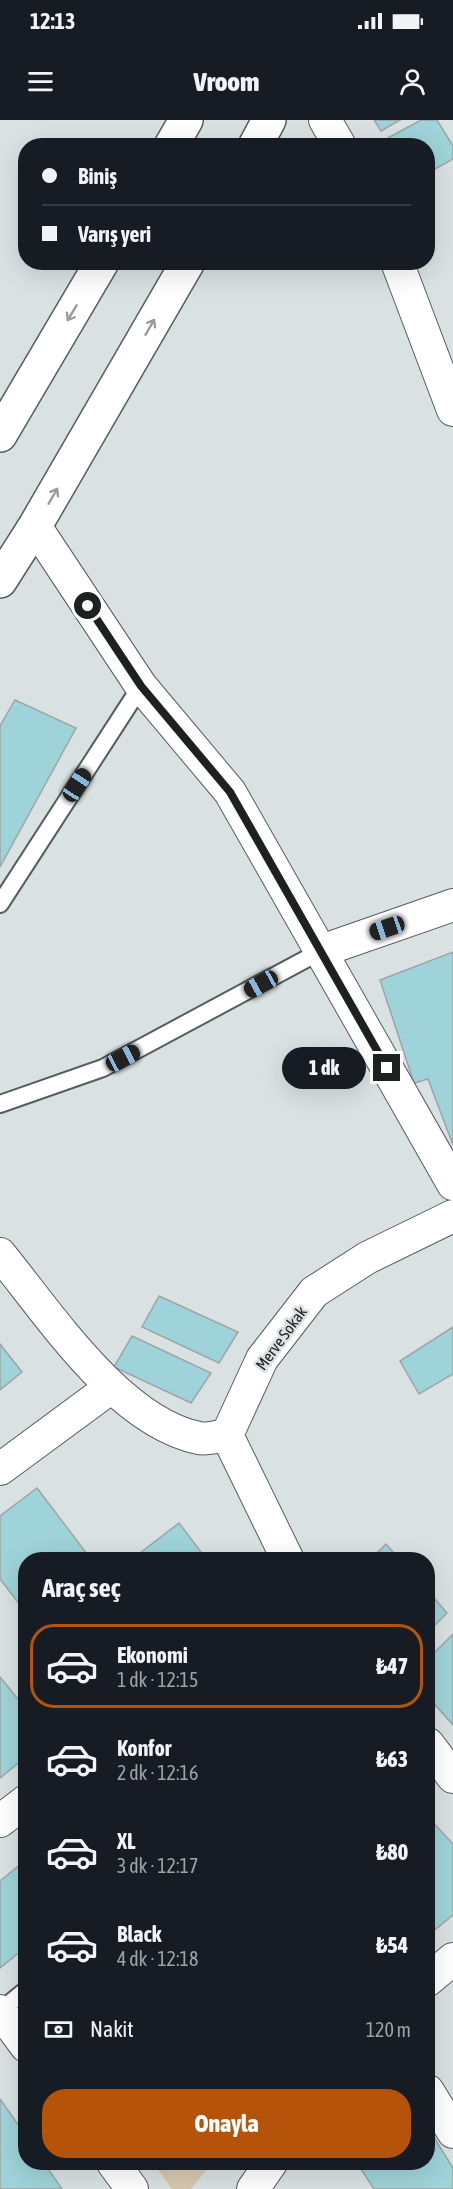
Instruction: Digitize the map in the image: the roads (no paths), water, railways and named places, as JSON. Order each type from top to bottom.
[{"type":"main road","points":[[176,138],[186,120]]},
{"type":"main road","points":[[259,138],[269,120]]},
{"type":"main road","points":[[0,435],[97,270]]},
{"type":"main road","points":[[0,581],[35,526],[183,270]]},
{"type":"street","points":[[325,120],[335,138]]},
{"type":"street","points":[[400,270],[450,391]]},
{"type":"street","points":[[35,526],[141,686],[230,792],[453,1184]]},
{"type":"street","points":[[321,951],[453,905]]},
{"type":"street","name":"Merve Sokak","points":[[227,1435],[262,1359],[314,1292],[367,1258],[453,1216]]},
{"type":"street","points":[[0,1254],[110,1388],[169,1427],[201,1438],[227,1435],[284,1552]]},
{"type":"street","points":[[0,1469],[110,1388]]},
{"type":"street","points":[[435,1753],[453,1776]]},
{"type":"street","points":[[0,1821],[18,1807]]},
{"type":"street","points":[[435,1974],[453,1959]]},
{"type":"street","points":[[0,2011],[18,2035]]},
{"type":"street","points":[[435,2102],[453,2132]]},
{"type":"street","points":[[118,2170],[132,2189]]},
{"type":"street","points":[[253,2189],[266,2170]]},
{"type":"lane","points":[[0,904],[141,686]]},
{"type":"lane","points":[[0,1104],[103,1068],[321,951]]},
{"type":"lane","points":[[0,2011],[18,1996]]}]
